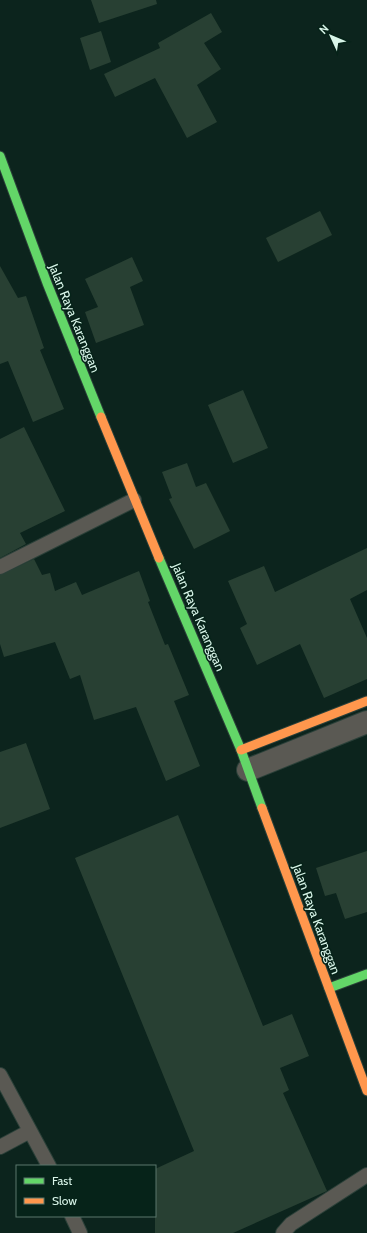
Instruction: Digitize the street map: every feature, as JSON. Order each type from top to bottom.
[{"type":"street","name":"Jalan Raya Karanggan","points":[[0,156],[47,283],[134,500],[245,760],[365,1082]]},
{"type":"street","points":[[245,760],[367,701]]},
{"type":"street","points":[[245,760],[367,722]]},
{"type":"street","points":[[329,988],[367,974]]},
{"type":"lane","points":[[0,567],[134,500]]},
{"type":"lane","points":[[0,1075],[48,1165]]},
{"type":"lane","points":[[0,1147],[30,1131]]},
{"type":"lane","points":[[283,1233],[291,1224],[367,1174]]},
{"type":"lane","points":[[72,1217],[80,1233]]},
{"type":"building","points":[[91,0],[156,0],[157,4],[99,23]]},
{"type":"building","points":[[211,13],[222,32],[204,43],[221,69],[197,85],[217,122],[187,138],[155,78],[115,97],[104,74],[160,48],[158,43]]},
{"type":"building","points":[[101,31],[111,62],[90,70],[80,38]]},
{"type":"building","points":[[320,211],[332,235],[278,262],[266,238]]},
{"type":"building","points":[[132,257],[143,281],[130,287],[144,325],[96,343],[85,312],[98,307],[85,279]]},
{"type":"building","points":[[0,266],[18,298],[26,296],[44,348],[40,350],[64,409],[33,422],[8,361],[0,364]]},
{"type":"building","points":[[243,390],[268,448],[233,463],[208,405]]},
{"type":"building","points":[[24,427],[65,511],[20,533],[26,544],[0,558],[0,439]]},
{"type":"building","points":[[187,463],[196,487],[206,483],[230,531],[194,549],[169,499],[172,498],[162,472]]},
{"type":"building","points":[[367,548],[367,590],[350,599],[367,638],[367,679],[324,698],[300,644],[257,665],[240,628],[247,624],[228,581],[264,566],[275,592]]},
{"type":"building","points":[[34,559],[42,575],[50,573],[55,591],[76,582],[82,595],[139,571],[150,601],[148,602],[165,645],[168,644],[189,695],[174,701],[200,766],[166,781],[136,707],[94,720],[80,675],[70,679],[55,642],[4,657],[0,644],[0,575]]},
{"type":"building","points":[[26,743],[50,809],[0,828],[0,752]]},
{"type":"building","points":[[178,815],[263,1026],[292,1014],[309,1056],[280,1068],[289,1090],[283,1093],[327,1191],[233,1233],[155,1233],[156,1169],[194,1151],[75,858]]},
{"type":"building","points":[[367,851],[367,912],[345,919],[336,893],[325,896],[316,868]]},
{"type":"traffic: fast","points":[[0,156],[47,283],[101,417]]},
{"type":"traffic: fast","points":[[159,558],[241,750],[262,808]]},
{"type":"traffic: fast","points":[[329,988],[367,974]]},
{"type":"traffic: slow","points":[[101,417],[159,558]]},
{"type":"traffic: slow","points":[[241,750],[367,701]]},
{"type":"traffic: slow","points":[[262,808],[367,1091]]}]
